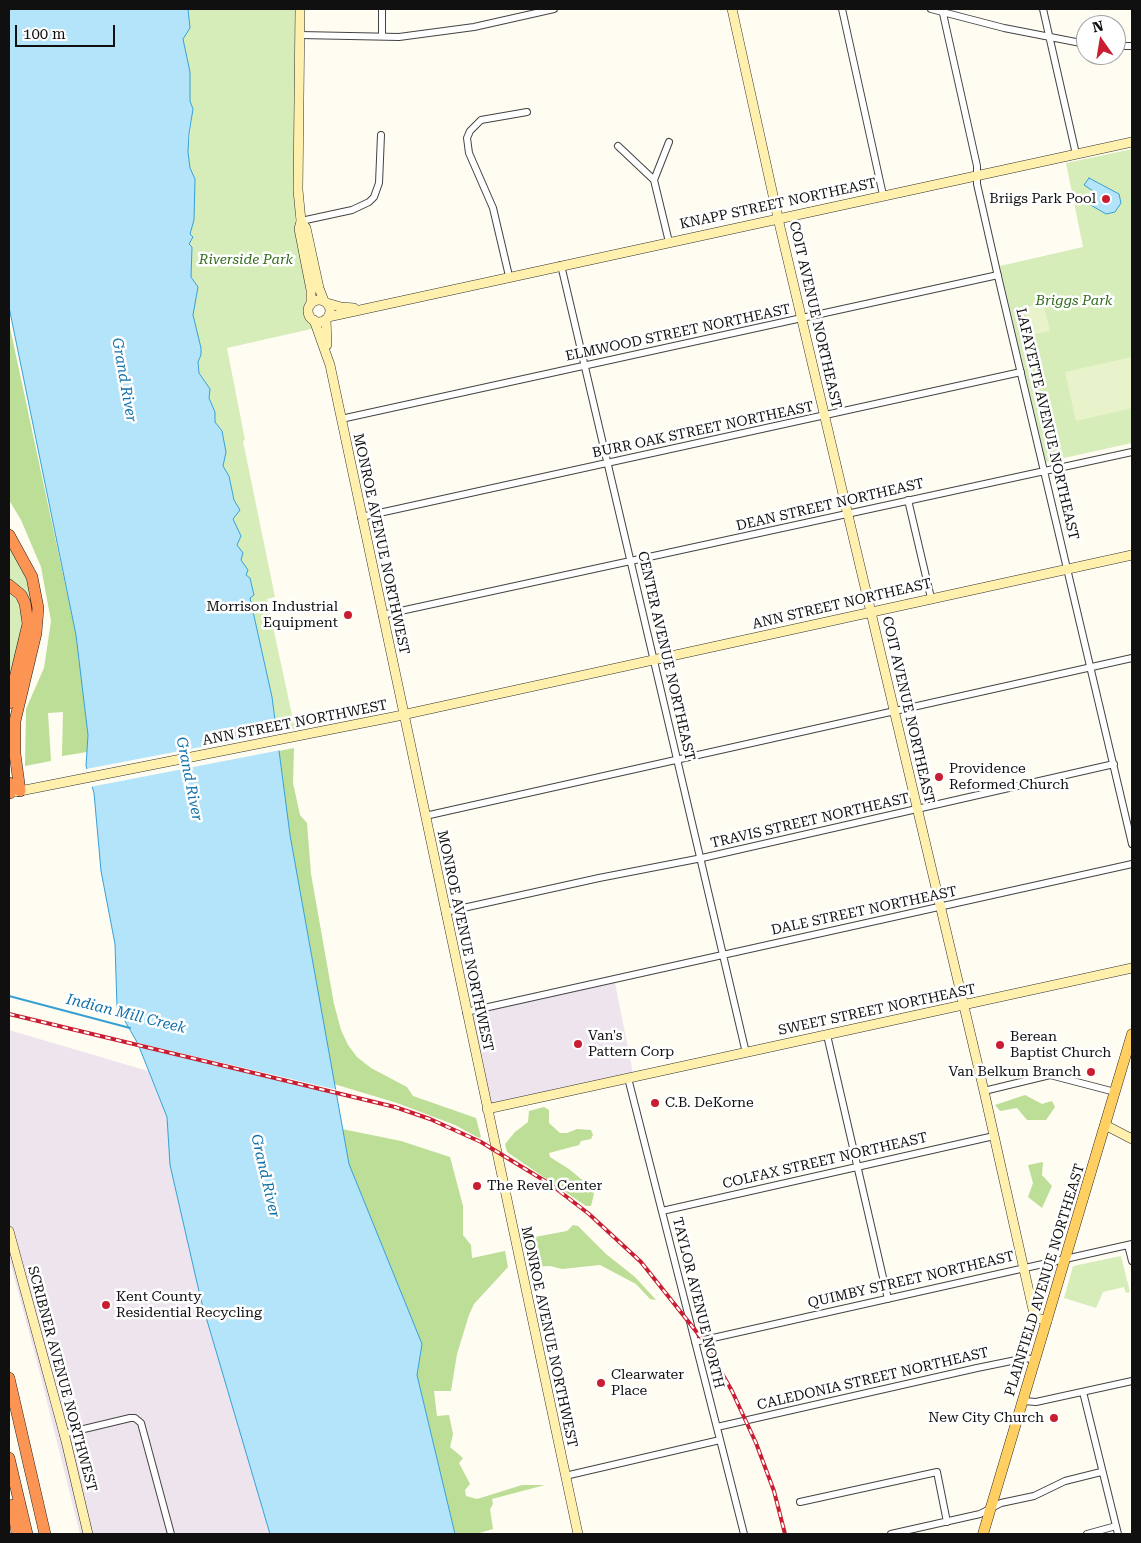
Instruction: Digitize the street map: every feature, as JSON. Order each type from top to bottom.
[{"type":"highway","points":[[9,535],[32,577],[38,608],[36,633],[15,721],[12,790]]},
{"type":"highway","points":[[9,585],[17,590],[26,603],[28,624],[9,703]]},
{"type":"highway","points":[[9,1378],[46,1534]]},
{"type":"highway","points":[[9,1458],[27,1534]]},
{"type":"highway","points":[[9,1474],[18,1534]]},
{"type":"highway","points":[[35,1491],[53,1534]]},
{"type":"main road","name":"PLAINFIELD AVENUE NORTHEAST","points":[[983,1534],[1115,1092],[1130,1049],[1132,1034]]},
{"type":"street","points":[[300,9],[298,190],[301,221],[299,229],[313,278],[330,309],[327,318]]},
{"type":"street","points":[[382,9],[382,36]]},
{"type":"street","points":[[300,35],[399,37],[474,26],[554,9]]},
{"type":"street","name":"COIT AVENUE NORTHEAST","points":[[732,9],[778,218],[984,1091],[1034,1314],[1038,1318],[1047,1321]]},
{"type":"street","points":[[842,9],[883,195]]},
{"type":"street","points":[[931,9],[942,10],[1050,38],[1076,42]]},
{"type":"street","points":[[1043,9],[1076,154]]},
{"type":"street","name":"LAFAYETTE AVENUE NORTHEAST","points":[[942,10],[977,166],[977,184],[1132,844]]},
{"type":"street","points":[[509,276],[493,208],[469,153],[467,138],[470,131],[481,120],[527,112]]},
{"type":"street","points":[[301,221],[352,210],[369,202],[374,197],[379,183],[381,135]]},
{"type":"street","points":[[654,180],[669,142]]},
{"type":"street","name":"KNAPP STREET NORTHEAST","points":[[362,308],[1132,142]]},
{"type":"street","points":[[618,146],[654,180],[669,242]]},
{"type":"street","name":"CENTER AVENUE NORTHEAST","points":[[561,265],[702,858],[746,1053]]},
{"type":"street","name":"ELMWOOD STREET NORTHEAST","points":[[341,419],[998,275]]},
{"type":"street","points":[[313,278],[309,313],[314,320],[320,321],[362,308]]},
{"type":"street","points":[[311,304],[316,300],[341,307],[362,308]]},
{"type":"street","name":"MONROE AVENUE NORTHWEST","points":[[327,318],[327,352]]},
{"type":"street","name":"MONROE AVENUE NORTHWEST","points":[[314,320],[327,352],[444,912],[578,1534]]},
{"type":"street","name":"BURR OAK STREET NORTHEAST","points":[[361,517],[825,417],[832,413],[1021,372]]},
{"type":"street","name":"DEAN STREET NORTHEAST","points":[[382,616],[1132,452]]},
{"type":"street","points":[[908,500],[931,598]]},
{"type":"street","name":"ANN STREET NORTHEAST","points":[[557,682],[1132,555]]},
{"type":"street","points":[[425,816],[1132,658]]},
{"type":"street","name":"ANN STREET NORTHWEST","points":[[12,790],[88,778],[289,739],[557,682]]},
{"type":"street","name":"TRAVIS STREET NORTHEAST","points":[[444,912],[599,878],[702,858],[1114,764]]},
{"type":"street","name":"DALE STREET NORTHEAST","points":[[466,1012],[1132,864]]},
{"type":"street","name":"SWEET STREET NORTHEAST","points":[[486,1109],[1132,968]]},
{"type":"street","points":[[827,1035],[888,1299]]},
{"type":"street","points":[[984,1091],[1050,1076],[1115,1092]]},
{"type":"street","name":"TAYLOR AVENUE NORTH","points":[[628,1078],[744,1534]]},
{"type":"street","points":[[1105,1125],[1132,1139]]},
{"type":"street","name":"COLFAX STREET NORTHEAST","points":[[662,1211],[994,1136]]},
{"type":"street","name":"SCRIBNER AVENUE NORTHWEST","points":[[9,1231],[88,1534]]},
{"type":"street","points":[[1130,1244],[1132,1262]]},
{"type":"street","name":"QUIMBY STREET NORTHEAST","points":[[695,1342],[1130,1244]]},
{"type":"street","name":"CALEDONIA STREET NORTHEAST","points":[[717,1427],[977,1368],[1026,1358],[1035,1360]]},
{"type":"street","points":[[1023,1401],[1036,1402],[1132,1381]]},
{"type":"street","points":[[1083,1392],[1101,1472],[1118,1534]]},
{"type":"street","points":[[63,1434],[135,1418],[141,1423],[145,1432],[171,1534]]},
{"type":"street","points":[[565,1476],[720,1440]]},
{"type":"street","points":[[800,1502],[937,1472],[947,1522]]},
{"type":"street","points":[[891,1534],[980,1514],[1001,1503],[1034,1496],[1074,1478],[1101,1472]]},
{"type":"street","points":[[1086,1534],[1116,1526]]},
{"type":"shaded area","points":[[615,983],[633,1073],[490,1104],[472,1014]]},
{"type":"shaded area","points":[[9,1030],[148,1071],[167,1117],[170,1165],[201,1300],[270,1534],[80,1534],[9,1258]]},
{"type":"green space","name":"Riverside Park","points":[[188,9],[296,9],[295,222],[309,292],[306,311],[312,326],[311,329],[227,348],[245,440],[243,441],[275,597],[267,599],[295,729],[277,732],[272,697],[250,598],[253,593],[250,578],[246,575],[241,560],[243,553],[237,545],[241,536],[233,519],[239,510],[234,500],[229,476],[223,466],[226,452],[222,431],[215,422],[215,412],[209,398],[210,389],[199,373],[198,362],[201,348],[193,315],[193,303],[198,287],[191,277],[192,247],[189,244],[195,179],[190,168],[188,152],[193,109],[190,101],[190,72],[183,38],[190,28]]},
{"type":"green space","name":"Briggs Park","points":[[1132,149],[1132,443],[1046,462],[1000,266],[1083,247],[1066,163]]},
{"type":"green space","points":[[1043,303],[1050,331],[1031,335],[1025,307]]},
{"type":"green space","points":[[9,323],[76,635],[88,735],[87,752],[62,756],[63,712],[48,713],[51,761],[25,766],[26,709],[44,668],[51,621],[41,567],[21,520],[9,500]]},
{"type":"green space","points":[[1132,357],[1132,408],[1076,421],[1065,372]]},
{"type":"green space","points":[[9,542],[28,579],[33,610],[29,600],[9,580]]},
{"type":"green space","points":[[9,592],[20,604],[23,623],[9,677]]},
{"type":"green space","points":[[294,748],[293,783],[300,815],[307,823],[311,874],[334,1004],[341,1030],[348,1045],[357,1057],[371,1068],[407,1087],[413,1096],[476,1118],[481,1137],[479,1138],[455,1125],[397,1103],[334,1084],[290,835],[279,751]]},
{"type":"green space","points":[[1025,1095],[1042,1104],[1052,1101],[1055,1107],[1046,1120],[1027,1120],[1017,1108],[1000,1111],[995,1105]]},
{"type":"green space","points":[[544,1107],[549,1110],[549,1123],[560,1133],[567,1133],[577,1129],[591,1130],[593,1135],[591,1139],[581,1141],[579,1145],[549,1153],[550,1157],[569,1169],[592,1188],[594,1194],[591,1206],[586,1206],[507,1152],[505,1144],[515,1132],[528,1122],[529,1111]]},
{"type":"green space","points":[[342,1129],[401,1141],[450,1157],[463,1206],[463,1235],[471,1245],[472,1258],[505,1251],[508,1267],[474,1304],[469,1315],[457,1354],[451,1391],[434,1391],[437,1416],[449,1415],[453,1434],[450,1447],[463,1458],[459,1463],[470,1484],[465,1490],[466,1496],[477,1499],[522,1485],[545,1485],[492,1499],[493,1504],[490,1509],[493,1529],[476,1534],[455,1534],[417,1375],[422,1344],[349,1165]]},
{"type":"green space","points":[[1043,1162],[1042,1175],[1052,1186],[1042,1208],[1028,1197],[1033,1183],[1028,1165]]},
{"type":"green space","points":[[573,1225],[578,1226],[606,1254],[635,1277],[656,1300],[650,1299],[636,1284],[600,1265],[562,1269],[550,1266],[530,1267],[524,1239],[567,1231]]},
{"type":"green space","points":[[1121,1256],[1130,1292],[1126,1293],[1124,1287],[1103,1292],[1096,1308],[1064,1298],[1073,1266]]},
{"type":"water","name":"Grand River","points":[[9,9],[188,9],[190,28],[183,39],[190,72],[190,101],[193,109],[188,152],[190,168],[195,179],[194,220],[190,234],[193,237],[189,244],[192,247],[191,277],[198,287],[193,315],[201,348],[198,362],[199,373],[210,389],[209,398],[215,412],[215,422],[222,431],[226,452],[223,466],[229,476],[234,500],[240,510],[233,519],[241,536],[237,545],[243,553],[241,560],[248,570],[246,575],[250,578],[254,595],[250,598],[272,697],[290,835],[349,1164],[422,1344],[417,1375],[455,1534],[270,1534],[201,1300],[170,1165],[167,1117],[138,1044],[117,1007],[115,944],[101,871],[94,793],[86,766],[88,735],[76,635],[9,307]]},
{"type":"water","name":"Briigs Park Pool","points":[[1089,178],[1119,194],[1121,203],[1115,212],[1106,214],[1089,204],[1096,193],[1084,185]]},
{"type":"pier","points":[[279,732],[281,750],[90,787],[86,769]]},
{"type":"pier","points":[[134,1042],[338,1090],[337,1093],[136,1046]]},
{"type":"waterway","name":"Indian Mill Creek","points":[[9,996],[130,1028]]},
{"type":"railway","points":[[9,1014],[395,1107],[430,1119],[481,1142],[550,1184],[589,1214],[641,1262],[703,1340],[732,1391],[756,1443],[774,1491],[785,1534]]},
{"type":"place","name":"Briigs Park Pool","points":[[1106,199]]},
{"type":"place","name":"Morrison Industrial Equipment","points":[[348,615]]},
{"type":"place","name":"Providence Reformed Church","points":[[939,777]]},
{"type":"place","name":"Van's Pattern Corp","points":[[578,1044]]},
{"type":"place","name":"Berean Baptist Church","points":[[1000,1045]]},
{"type":"place","name":"Van Belkum Branch","points":[[1091,1072]]},
{"type":"place","name":"C.B. DeKorne","points":[[655,1103]]},
{"type":"place","name":"The Revel Center","points":[[477,1186]]},
{"type":"place","name":"Kent County Residential Recycling","points":[[106,1305]]},
{"type":"place","name":"Clearwater Place","points":[[601,1383]]},
{"type":"place","name":"New City Church","points":[[1054,1418]]}]
